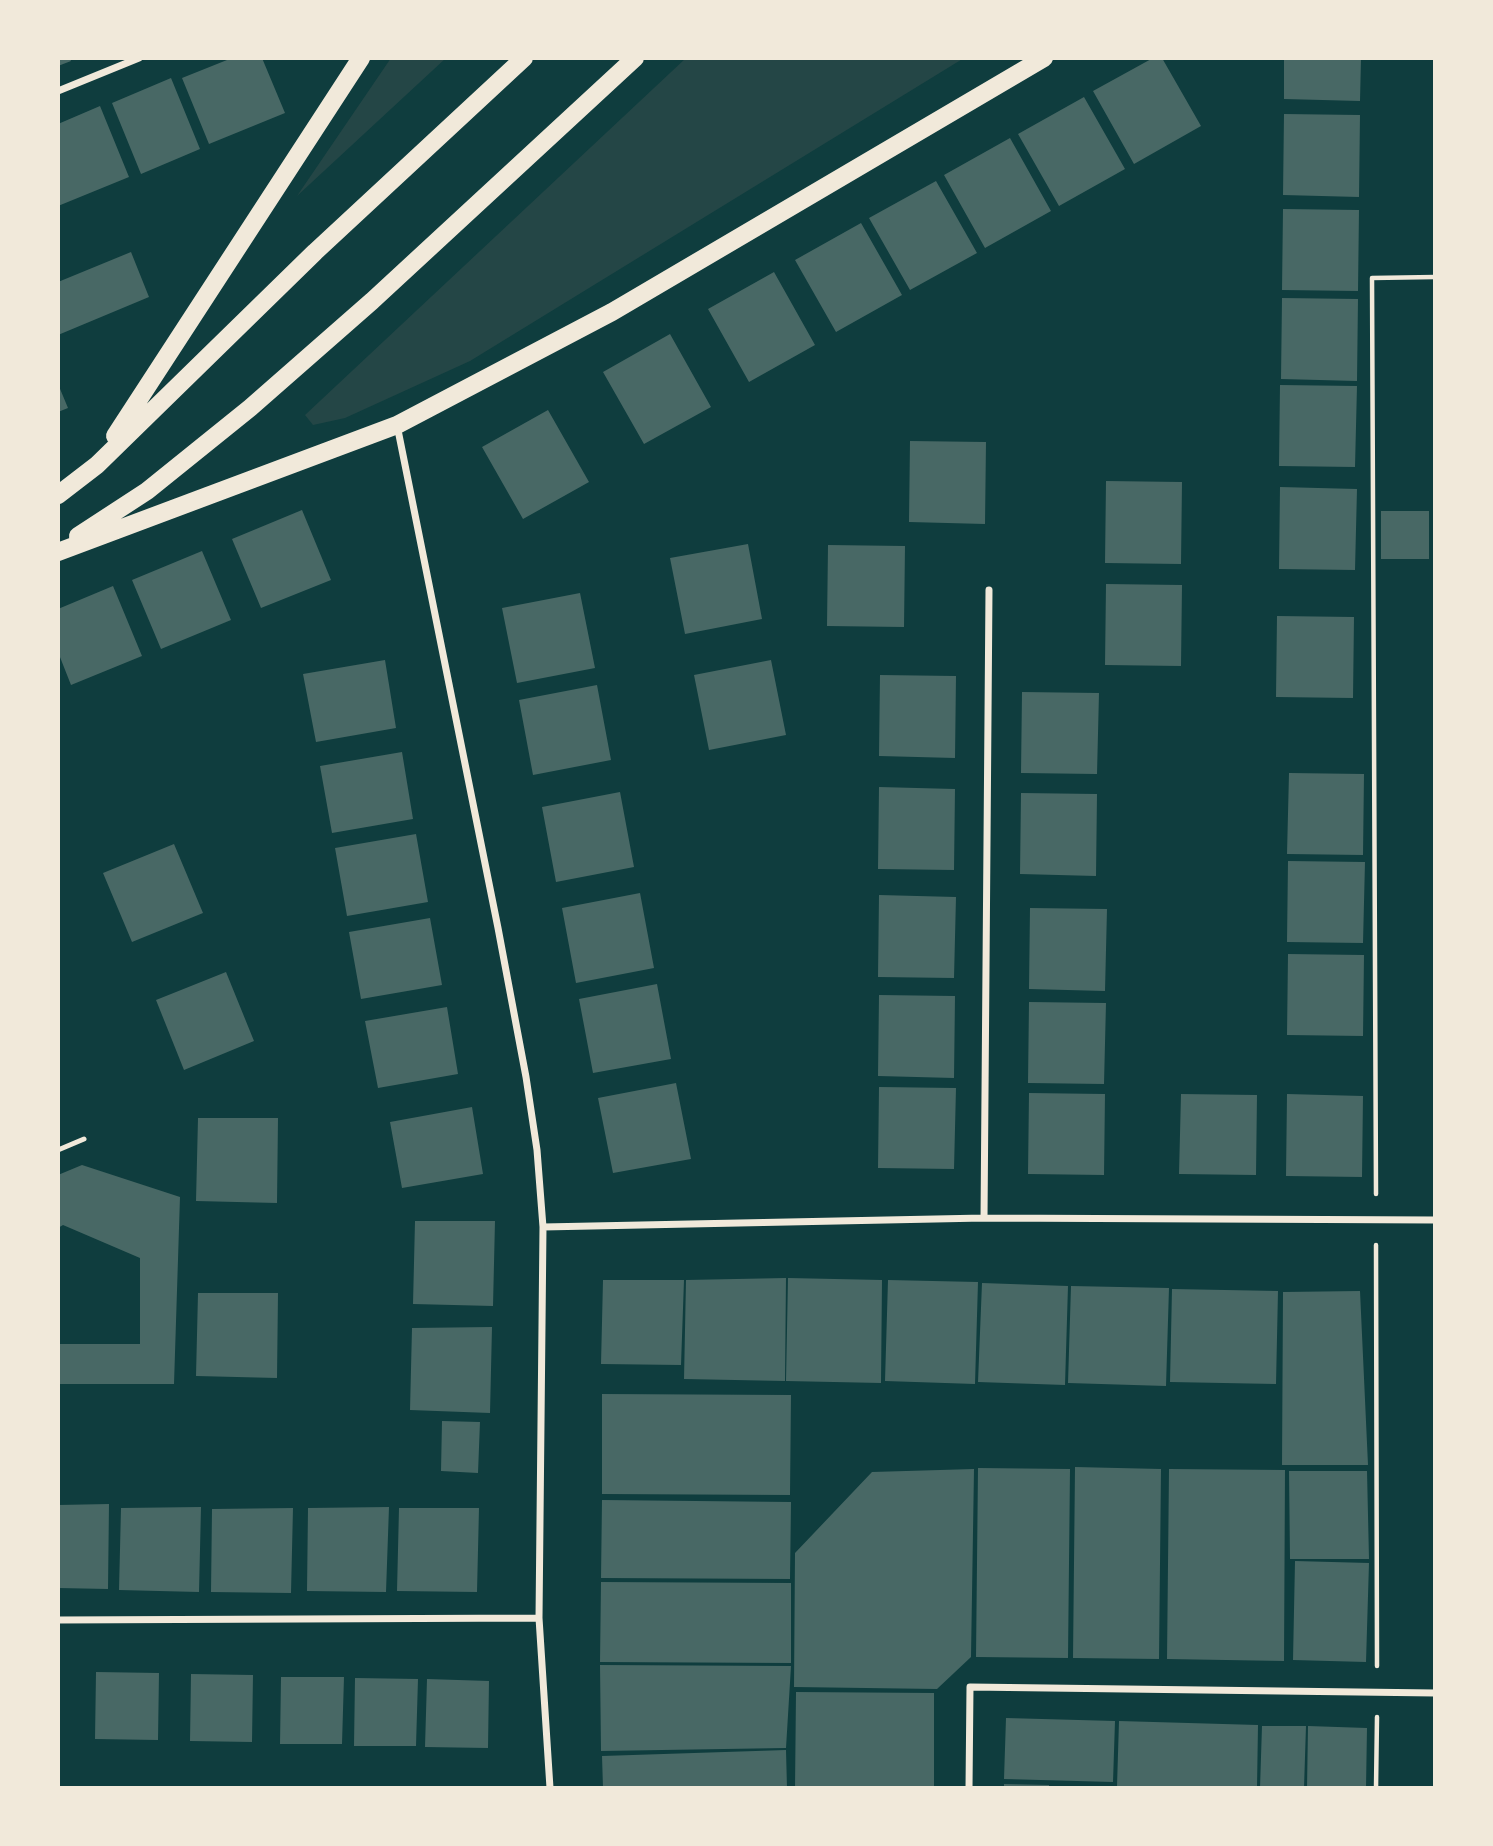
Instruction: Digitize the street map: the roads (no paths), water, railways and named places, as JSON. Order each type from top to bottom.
[{"type":"main road","points":[[97,465],[361,58]]},
{"type":"main road","points":[[58,495],[97,465],[315,252],[524,58]]},
{"type":"main road","points":[[58,551],[147,491],[250,408],[372,301],[635,58]]},
{"type":"main road","points":[[58,551],[397,425],[612,312],[1044,58]]},
{"type":"street","points":[[58,90],[139,58]]},
{"type":"street","points":[[397,425],[526,1077],[537,1150],[543,1227],[538,1618],[550,1788]]},
{"type":"street","points":[[984,1218],[989,590]]},
{"type":"street","points":[[543,1227],[984,1218],[1435,1220]]},
{"type":"street","points":[[58,1620],[538,1618]]},
{"type":"street","points":[[969,1788],[970,1686],[1435,1693]]},
{"type":"lane","points":[[58,1150],[84,1139]]}]
